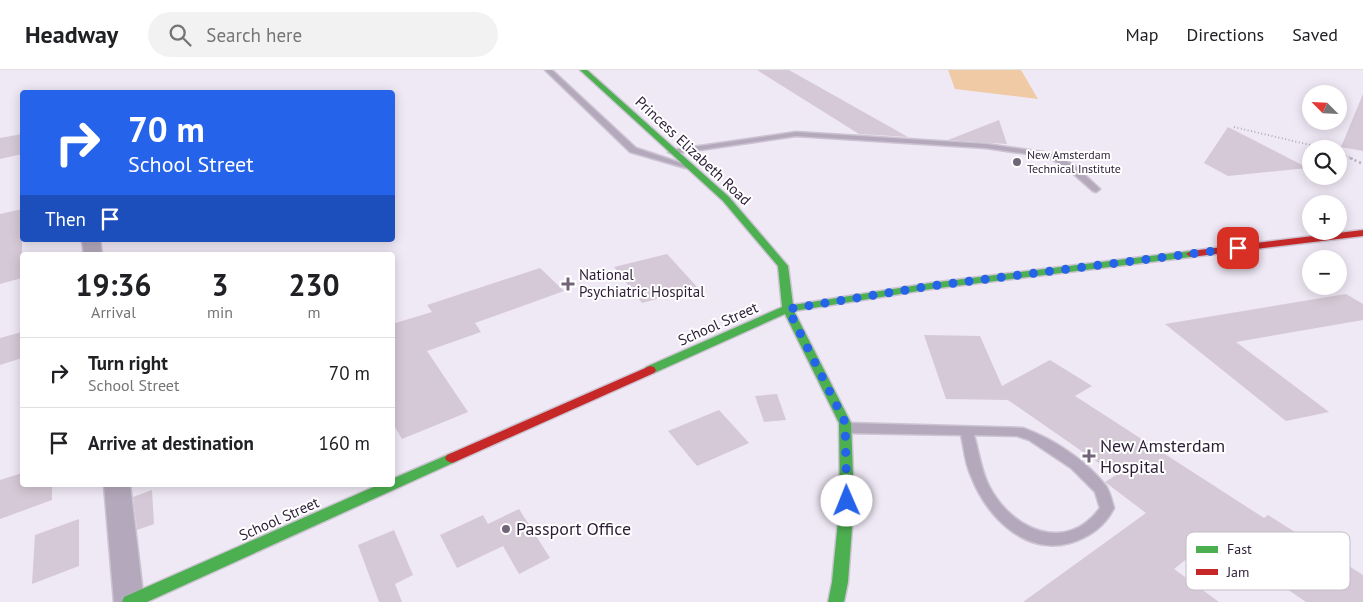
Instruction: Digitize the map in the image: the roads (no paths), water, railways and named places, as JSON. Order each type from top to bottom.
[{"type":"street","name":"Princess Elizabeth Road","points":[[583,70],[726,199],[783,266],[788,309],[845,422],[847,501],[840,582],[836,602]]},
{"type":"street","name":"School Street","points":[[395,484],[788,309],[931,286],[1363,233]]},
{"type":"street","points":[[117,487],[129,602]]},
{"type":"street","name":"School Street","points":[[129,602],[388,487]]},
{"type":"lane","points":[[548,70],[633,150],[689,167]]},
{"type":"lane","points":[[672,152],[796,134],[986,146],[1050,155],[1071,167],[1096,189]]},
{"type":"lane","points":[[845,428],[967,432],[1018,431],[1034,437],[1068,459],[1101,490],[1107,508],[1100,520],[1073,536],[1052,541],[1039,539],[1023,531],[1010,522],[994,506],[986,492],[978,476],[967,432]]},
{"type":"place","name":"New Amsterdam Technical Institute","points":[[1017,162]]},
{"type":"place","name":"National Psychiatric Hospital","points":[[568,284]]},
{"type":"place","name":"New Amsterdam Hospital","points":[[1089,456]]},
{"type":"place","name":"Passport Office","points":[[506,529]]}]
